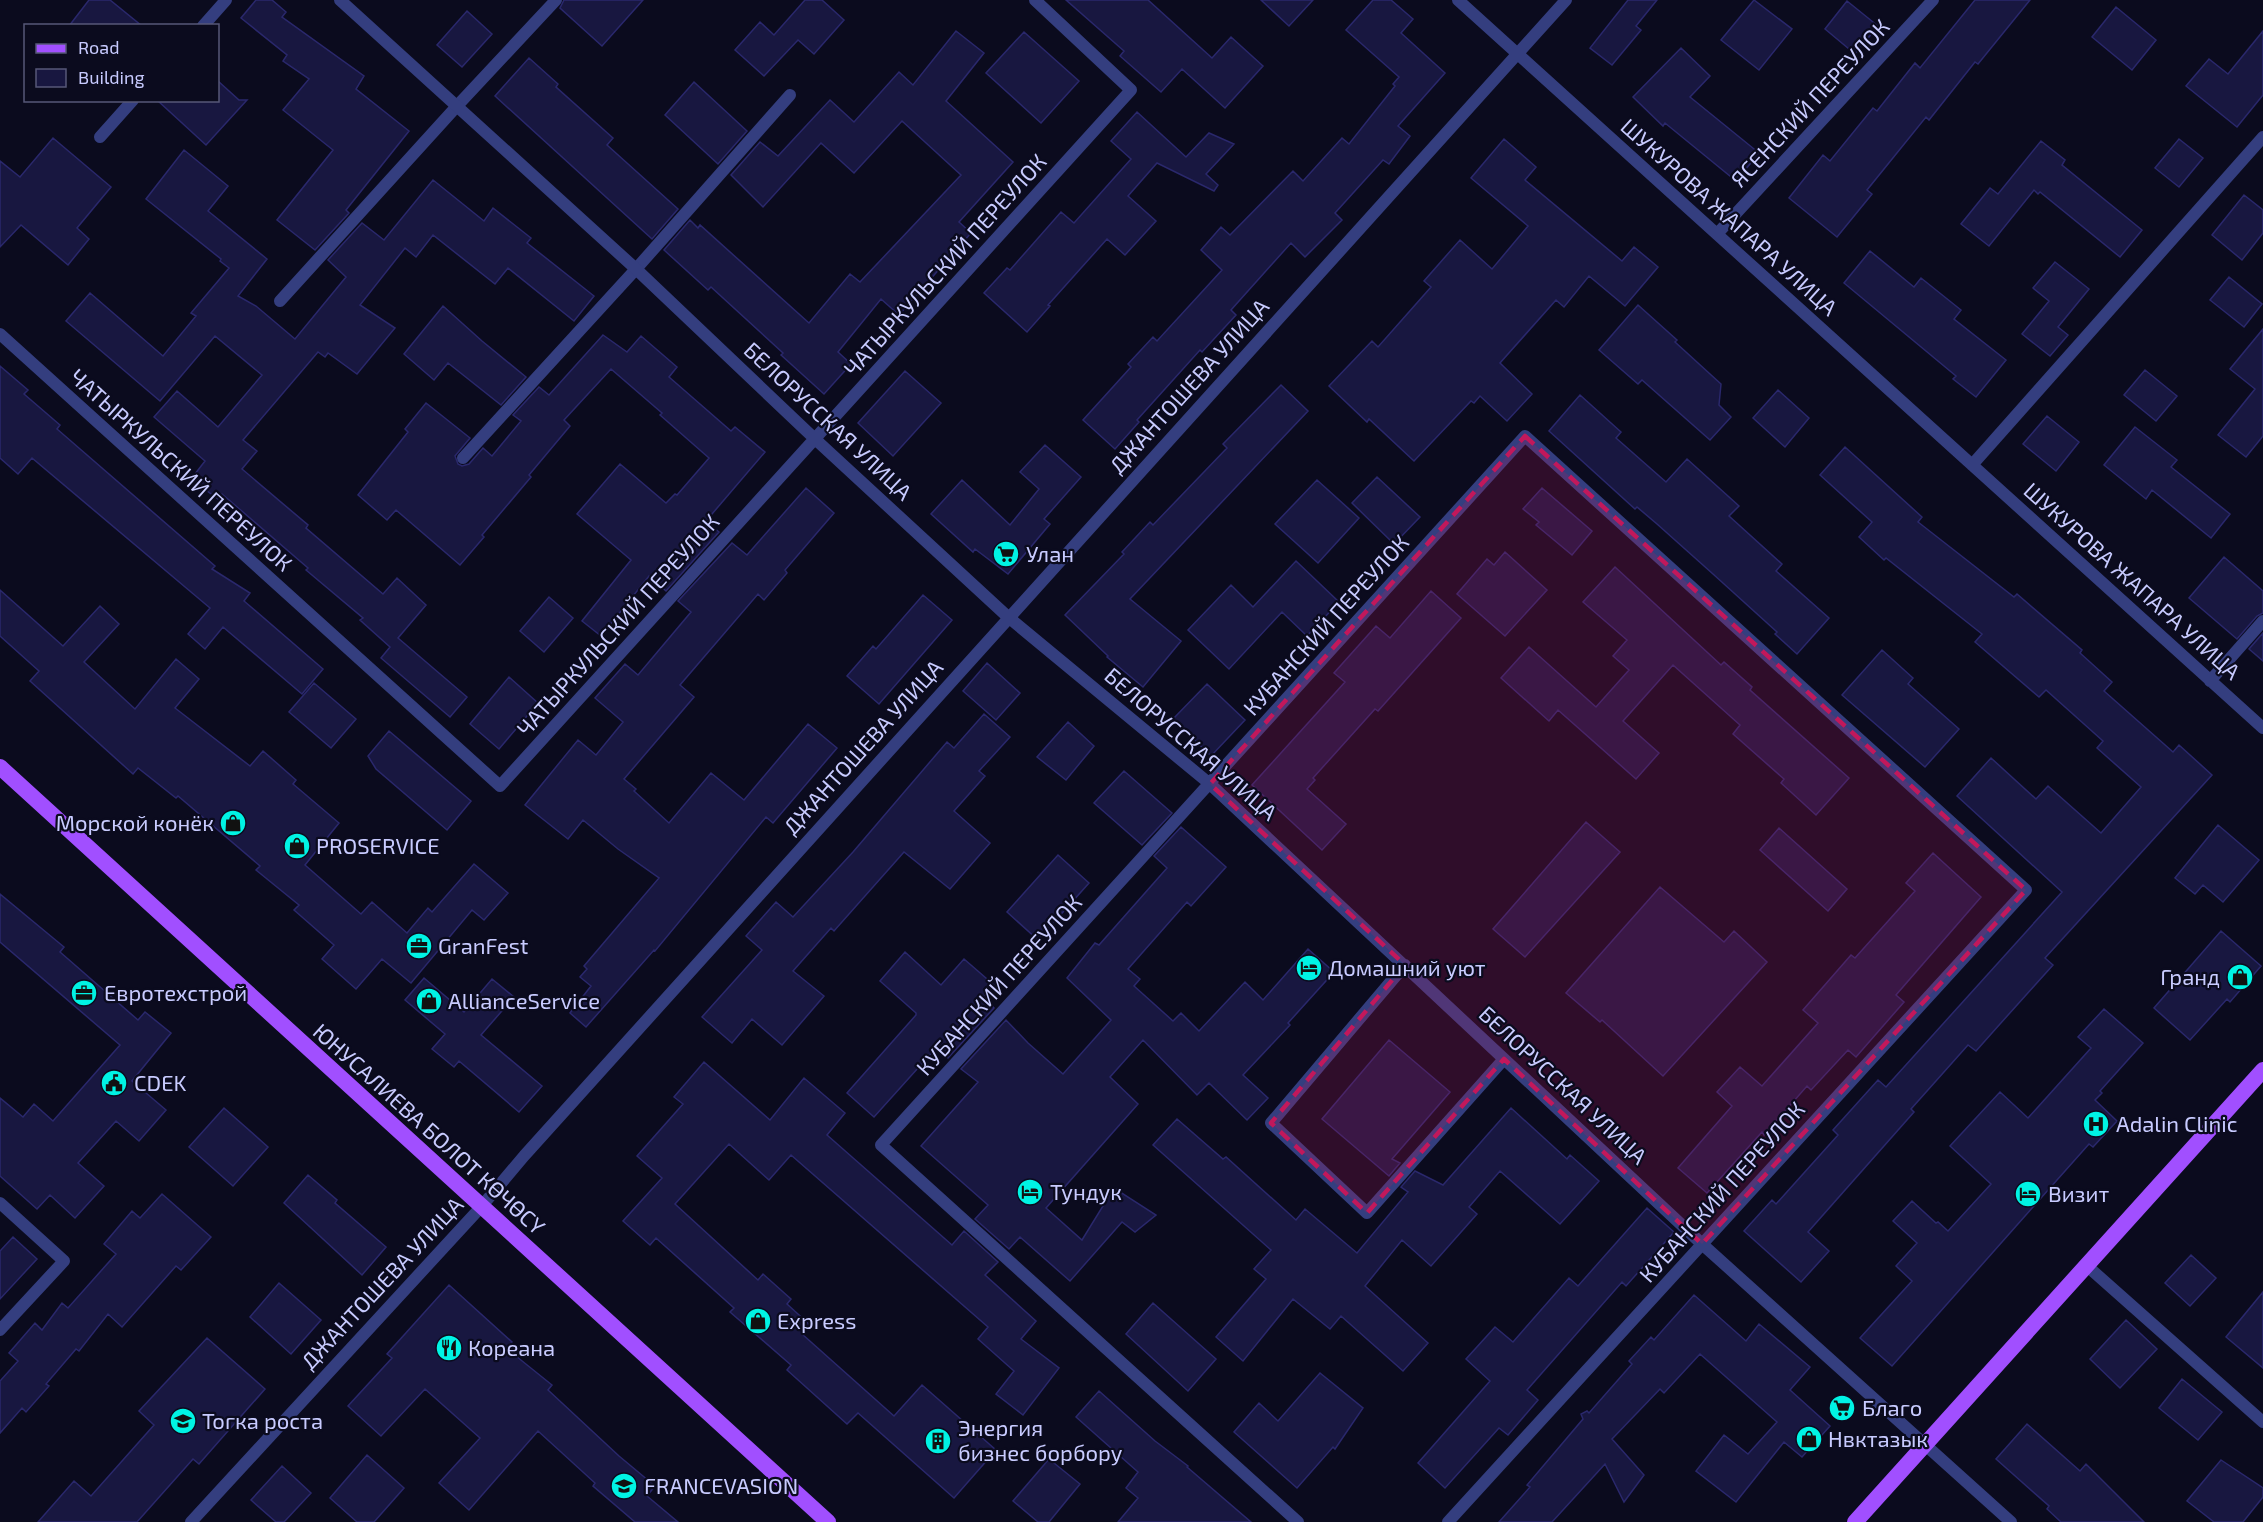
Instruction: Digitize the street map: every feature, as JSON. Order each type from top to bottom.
[{"type":"main road","name":"ЮНУСАЛИЕВА БОЛОТ КӨЧӨСҮ","points":[[0,767],[828,1522]]},
{"type":"main road","points":[[1855,1522],[2263,1070]]},
{"type":"street","points":[[205,24],[226,0]]},
{"type":"street","name":"БЕЛОРУССКАЯ УЛИЦА","points":[[340,0],[636,269],[815,440],[1008,617],[1210,784],[1702,1244],[2011,1522]]},
{"type":"street","points":[[280,301],[556,0]]},
{"type":"street","name":"ЧАТЫРКУЛЬСКИЙ ПЕРЕУЛОК","points":[[0,334],[500,786],[1131,90],[1035,0]]},
{"type":"street","name":"ШУКУРОВА ЖАПАРА УЛИЦА","points":[[1458,0],[2263,728]]},
{"type":"street","name":"ДЖАНТОШЕВА УЛИЦА","points":[[191,1522],[481,1207],[540,1138],[1008,617],[1566,0]]},
{"type":"street","name":"ЯСЕНСКИЙ ПЕРЕУЛОК","points":[[1717,234],[1933,0]]},
{"type":"street","points":[[463,459],[790,95]]},
{"type":"street","points":[[99,137],[132,102]]},
{"type":"street","points":[[1972,465],[2263,137]]},
{"type":"street","name":"КУБАНСКИЙ ПЕРЕУЛОК","points":[[1298,1522],[881,1146],[1525,436],[2026,890],[1448,1522]]},
{"type":"street","points":[[2210,681],[2263,621]]},
{"type":"street","points":[[1405,965],[1271,1123],[1366,1213],[1504,1059]]},
{"type":"street","points":[[0,1203],[63,1261],[0,1330]]},
{"type":"street","points":[[2086,1265],[2263,1422]]},
{"type":"highlighted area","points":[[1525,436],[2026,890],[1702,1244],[1504,1059],[1367,1213],[1271,1123],[1405,965],[1210,784]]},
{"type":"building","points":[[89,0],[110,0],[140,24],[71,24]]},
{"type":"building","points":[[256,0],[272,0],[286,12],[282,17],[364,76],[356,89],[409,131],[346,210],[349,213],[315,250],[277,220],[333,150],[283,110],[309,79],[283,61],[287,55],[241,18]]},
{"type":"building","points":[[564,0],[643,0],[602,46],[560,8]]},
{"type":"building","points":[[805,0],[822,0],[844,20],[814,54],[798,40],[764,76],[735,50],[760,22],[774,35]]},
{"type":"building","points":[[1066,0],[1148,0],[1212,58],[1231,37],[1263,66],[1225,108],[1182,69],[1161,92],[1120,56],[1124,51]]},
{"type":"building","points":[[1261,0],[1313,0],[1289,26]]},
{"type":"building","points":[[1373,0],[1391,0],[1413,19],[1401,33],[1445,73],[1398,126],[1410,136],[1389,164],[1383,160],[1335,213],[1342,220],[1305,257],[1291,243],[1231,310],[1236,315],[1202,352],[1200,350],[1137,420],[1139,422],[1115,449],[1083,420],[1131,367],[1128,364],[1153,337],[1157,341],[1222,270],[1201,250],[1221,227],[1230,235],[1293,171],[1303,181],[1342,138],[1349,144],[1395,86],[1393,84],[1399,77],[1346,30]]},
{"type":"building","points":[[1628,0],[1657,0],[1636,26],[1641,30],[1612,65],[1590,48]]},
{"type":"building","points":[[1754,0],[1792,29],[1759,70],[1721,40]]},
{"type":"building","points":[[1975,0],[2030,0],[1978,64],[1975,62],[1929,120],[1926,117],[1867,190],[1872,194],[1837,237],[1789,198],[1823,155],[1830,161],[1873,108],[1877,111],[1915,63],[1920,68]]},
{"type":"building","points":[[1847,1],[1878,26],[1855,54],[1825,29]]},
{"type":"building","points":[[2116,7],[2156,40],[2132,70],[2092,37]]},
{"type":"building","points":[[467,11],[492,34],[462,67],[437,45]]},
{"type":"building","points":[[956,31],[984,53],[946,101],[1013,162],[959,222],[971,233],[899,315],[881,299],[838,352],[851,364],[824,394],[711,287],[708,290],[664,250],[690,220],[698,228],[700,225],[809,323],[850,274],[860,282],[961,175],[902,121],[854,173],[821,143],[763,207],[731,175],[760,142],[778,156],[830,100],[854,122],[899,72],[913,85]]},
{"type":"building","points":[[2263,31],[2263,95],[2237,127],[2186,86],[2209,59],[2228,74]]},
{"type":"building","points":[[1024,32],[1079,81],[1041,123],[986,73]]},
{"type":"building","points":[[1681,48],[1710,76],[1690,97],[1759,153],[1736,181],[1665,123],[1663,126],[1633,97]]},
{"type":"building","points":[[529,58],[558,84],[556,87],[613,138],[607,145],[678,209],[652,239],[495,96]]},
{"type":"building","points":[[219,82],[239,100],[247,100],[206,145],[159,102],[219,102]]},
{"type":"building","points":[[694,82],[747,131],[718,164],[665,115]]},
{"type":"building","points":[[1137,112],[1186,157],[1209,133],[1234,144],[1206,174],[1218,185],[1214,191],[1157,163],[1128,196],[1156,221],[1125,255],[1107,239],[1027,332],[984,293],[1007,268],[1010,270],[1061,212],[1074,223],[1131,159],[1111,141]]},
{"type":"building","points":[[53,138],[111,187],[77,228],[89,239],[68,265],[21,225],[0,247],[0,161],[20,177]]},
{"type":"building","points":[[1504,139],[1536,167],[1525,180],[1622,261],[1634,247],[1658,267],[1625,306],[1589,276],[1564,307],[1556,300],[1500,363],[1532,394],[1507,421],[1480,396],[1474,403],[1471,401],[1414,461],[1369,419],[1367,422],[1329,386],[1372,341],[1378,347],[1431,287],[1424,281],[1460,240],[1492,269],[1528,226],[1471,178]]},
{"type":"building","points":[[2179,139],[2203,158],[2179,187],[2155,168]]},
{"type":"building","points":[[2041,141],[2065,160],[2062,165],[2142,230],[2120,257],[2040,192],[2038,194],[2034,190],[1989,246],[1961,224],[1990,188],[1998,194]]},
{"type":"building","points":[[184,150],[228,186],[208,211],[267,259],[238,296],[256,306],[295,339],[346,277],[328,260],[362,223],[384,240],[433,180],[484,221],[493,208],[531,238],[527,243],[594,296],[574,321],[508,268],[495,284],[433,235],[416,257],[405,248],[360,305],[395,328],[357,374],[328,353],[325,357],[318,352],[243,440],[257,451],[242,469],[308,525],[306,528],[383,594],[397,578],[426,605],[398,638],[467,697],[450,717],[381,658],[390,647],[360,620],[363,618],[222,494],[218,499],[191,479],[205,461],[154,417],[177,391],[218,427],[262,375],[215,336],[160,401],[66,321],[90,293],[163,356],[196,316],[191,313],[229,268],[220,261],[221,259],[146,199]]},
{"type":"building","points":[[2244,195],[2263,210],[2263,233],[2242,260],[2212,235]]},
{"type":"building","points":[[1870,251],[1914,287],[1921,278],[1961,310],[1954,319],[2006,360],[1976,397],[1953,379],[1956,376],[1844,283]]},
{"type":"building","points":[[2055,262],[2089,289],[2058,327],[2068,335],[2050,356],[2022,334],[2049,301],[2033,288]]},
{"type":"building","points":[[2229,277],[2262,304],[2244,327],[2210,300]]},
{"type":"building","points":[[1638,305],[1721,384],[1719,405],[1731,417],[1710,440],[1642,380],[1638,384],[1599,350]]},
{"type":"building","points":[[443,306],[526,377],[501,405],[448,363],[434,380],[404,354]]},
{"type":"building","points":[[2263,329],[2263,436],[2246,457],[2218,435],[2255,389],[2230,369]]},
{"type":"building","points":[[603,335],[627,352],[641,336],[677,367],[669,377],[731,431],[735,427],[765,452],[706,521],[719,532],[666,591],[649,576],[601,636],[582,621],[631,560],[577,514],[620,464],[666,503],[675,494],[677,495],[709,458],[611,369],[564,420],[570,426],[460,565],[396,510],[387,520],[358,495],[408,432],[405,429],[426,403],[470,438],[455,456],[458,464],[462,466],[469,464],[483,448],[492,456],[521,421],[513,415],[539,387],[549,395]]},
{"type":"building","points":[[0,366],[28,390],[24,394],[60,425],[57,429],[215,566],[212,569],[250,593],[244,601],[323,669],[302,694],[223,627],[205,649],[188,634],[210,608],[32,458],[18,474],[0,458]]},
{"type":"building","points":[[2145,370],[2177,396],[2156,421],[2124,395]]},
{"type":"building","points":[[905,371],[941,403],[893,456],[858,423]]},
{"type":"building","points":[[1281,385],[1308,411],[1130,599],[1181,641],[1143,687],[1107,657],[1065,615],[1124,554],[1122,552],[1150,522],[1153,525],[1227,448],[1223,444]]},
{"type":"building","points":[[1778,390],[1809,418],[1785,447],[1753,418]]},
{"type":"building","points":[[1580,395],[1621,432],[1616,438],[1666,482],[1687,459],[1739,506],[1729,516],[1782,564],[1776,571],[1829,618],[1797,654],[1775,634],[1777,632],[1713,574],[1637,507],[1635,509],[1549,431]]},
{"type":"building","points":[[2047,416],[2079,442],[2056,471],[2023,444]]},
{"type":"building","points":[[2135,427],[2177,460],[2171,467],[2230,514],[2211,538],[2152,490],[2146,499],[2104,465]]},
{"type":"building","points":[[1045,445],[1081,477],[1044,519],[1050,524],[1008,574],[975,549],[973,552],[931,514],[962,480],[1010,525],[1039,489],[1020,472]]},
{"type":"building","points":[[1845,447],[1922,517],[1918,522],[2014,597],[2017,594],[2082,650],[2080,653],[2112,682],[2104,691],[2173,752],[2179,745],[2212,775],[2045,958],[2053,965],[1976,1051],[1968,1045],[1911,1109],[1914,1112],[1808,1232],[1829,1251],[1801,1282],[1744,1231],[1772,1200],[1776,1204],[1838,1135],[1833,1130],[1878,1080],[1886,1087],[2062,892],[1957,796],[1991,758],[2036,799],[2048,786],[2101,833],[2141,787],[2097,748],[2103,741],[2046,690],[2039,697],[1975,642],[1982,634],[1886,558],[1884,560],[1859,537],[1872,522],[1820,475]]},
{"type":"building","points":[[1377,477],[1420,517],[1394,544],[1352,503]]},
{"type":"building","points":[[1317,480],[1359,518],[1318,563],[1275,524]]},
{"type":"building","points":[[806,488],[834,513],[785,570],[787,573],[764,600],[758,594],[680,685],[694,697],[624,779],[669,823],[711,773],[744,800],[808,724],[837,748],[773,823],[766,817],[655,951],[586,1027],[570,1013],[591,986],[580,977],[587,969],[584,966],[659,878],[618,849],[583,820],[568,839],[525,805],[578,740],[596,755],[623,722],[595,698],[625,664],[638,675],[691,612],[678,601],[732,543],[747,555]]},
{"type":"building","points":[[1542,488],[1592,531],[1572,555],[1536,525],[1539,522],[1523,509]]},
{"type":"building","points":[[1505,552],[1547,590],[1505,636],[1457,594],[1487,559],[1494,565]]},
{"type":"building","points":[[2224,557],[2263,591],[2263,613],[2257,616],[2237,639],[2189,598]]},
{"type":"building","points":[[1296,561],[1339,602],[1307,636],[1282,612],[1229,669],[1188,630],[1231,585],[1253,607]]},
{"type":"building","points":[[1615,567],[1721,665],[1724,662],[1752,687],[1750,690],[1849,778],[1816,815],[1781,783],[1784,779],[1733,734],[1740,725],[1673,665],[1623,721],[1659,753],[1636,779],[1558,710],[1549,721],[1501,678],[1529,647],[1596,707],[1629,670],[1613,656],[1627,640],[1583,602]]},
{"type":"building","points":[[0,590],[63,646],[100,606],[119,624],[84,662],[135,709],[176,659],[199,679],[175,708],[250,766],[263,751],[296,780],[293,784],[339,823],[305,865],[361,914],[372,902],[407,933],[428,908],[432,912],[474,864],[508,893],[484,920],[472,910],[411,983],[382,959],[356,989],[322,959],[334,945],[294,910],[299,905],[256,870],[260,866],[178,796],[176,798],[138,768],[133,774],[30,681],[39,671],[0,636]]},
{"type":"building","points":[[1431,591],[1461,618],[1378,711],[1375,709],[1313,778],[1315,780],[1307,789],[1346,824],[1322,850],[1252,785],[1345,682],[1334,673],[1376,626],[1390,638]]},
{"type":"building","points":[[923,595],[952,620],[879,704],[847,676],[873,646],[876,649]]},
{"type":"building","points":[[549,597],[573,618],[544,652],[520,631]]},
{"type":"building","points":[[2263,633],[2263,661],[2249,649]]},
{"type":"building","points":[[1882,650],[1913,678],[1908,684],[1959,729],[1925,767],[1842,695]]},
{"type":"building","points":[[987,663],[1020,693],[996,720],[963,691]]},
{"type":"building","points":[[509,677],[538,703],[499,749],[470,724]]},
{"type":"building","points":[[314,683],[356,719],[331,748],[289,712]]},
{"type":"building","points":[[1207,684],[1245,720],[1211,756],[1173,719]]},
{"type":"building","points":[[984,714],[1010,737],[979,771],[985,776],[954,811],[990,843],[950,889],[904,852],[834,931],[831,928],[793,971],[824,996],[782,1045],[752,1019],[732,1043],[702,1017],[762,950],[746,936],[776,902],[793,917],[853,852],[947,742],[954,748]]},
{"type":"building","points":[[1068,722],[1094,746],[1066,780],[1037,757]]},
{"type":"building","points":[[389,731],[471,801],[447,830],[376,769],[368,756]]},
{"type":"building","points":[[1124,771],[1172,813],[1142,845],[1094,803]]},
{"type":"building","points":[[1586,822],[1620,852],[1525,957],[1493,929]]},
{"type":"building","points":[[2218,825],[2259,860],[2223,902],[2203,885],[2195,894],[2175,878]]},
{"type":"building","points":[[1181,827],[1226,867],[1191,906],[1187,902],[1128,969],[1140,979],[1134,986],[1173,1021],[1181,1013],[1199,1031],[1245,982],[1263,1000],[1308,949],[1334,972],[1288,1023],[1290,1025],[1243,1075],[1268,1098],[1247,1120],[1209,1083],[1197,1095],[1143,1040],[1110,1077],[1138,1104],[1046,1208],[1082,1240],[1114,1188],[1156,1215],[1135,1232],[1122,1222],[1070,1281],[1020,1237],[1009,1249],[975,1219],[988,1205],[921,1146],[978,1082],[961,1069],[1006,1020],[1063,1074],[1111,1020],[1067,978],[1095,943],[1099,945],[1167,868],[1154,856]]},
{"type":"building","points":[[1779,828],[1847,889],[1828,911],[1760,850]]},
{"type":"building","points":[[1933,853],[1981,897],[1896,995],[1904,1002],[1856,1057],[1848,1050],[1811,1090],[1807,1086],[1764,1135],[1762,1132],[1707,1193],[1678,1168],[1732,1106],[1717,1092],[1740,1067],[1762,1086],[1818,1023],[1803,1010],[1851,955],[1855,958],[1915,891],[1906,883]]},
{"type":"building","points":[[1058,855],[1089,883],[1038,940],[1007,912]]},
{"type":"building","points":[[1660,887],[1724,942],[1734,931],[1767,962],[1663,1076],[1602,1020],[1600,1022],[1566,993]]},
{"type":"building","points":[[0,894],[64,947],[60,952],[138,1020],[145,1012],[171,1033],[132,1081],[166,1110],[139,1141],[116,1121],[78,1163],[104,1186],[75,1218],[50,1195],[37,1209],[0,1176],[0,1098],[23,1117],[34,1104],[53,1121],[120,1045],[0,942]]},
{"type":"building","points":[[2221,931],[2261,966],[2230,1002],[2227,999],[2190,1040],[2154,1008]]},
{"type":"building","points":[[905,952],[941,985],[964,959],[994,985],[984,996],[994,1008],[948,1058],[936,1048],[874,1117],[847,1093],[916,1015],[880,981]]},
{"type":"building","points":[[424,978],[464,1012],[492,979],[514,997],[481,1035],[542,1086],[519,1112],[459,1061],[454,1067],[432,1049],[445,1034],[405,1000]]},
{"type":"building","points":[[2104,1009],[2143,1043],[2100,1091],[2102,1093],[2095,1100],[2117,1121],[2093,1147],[2089,1144],[1892,1366],[1860,1338],[1912,1281],[1896,1266],[1917,1243],[1893,1221],[1912,1201],[1948,1231],[1991,1184],[1950,1146],[2000,1092],[2028,1118],[2091,1048],[2078,1037]]},
{"type":"building","points":[[1389,1040],[1450,1092],[1392,1159],[1400,1163],[1389,1176],[1322,1119]]},
{"type":"building","points":[[704,1062],[770,1120],[804,1078],[845,1113],[827,1135],[952,1245],[964,1231],[998,1262],[985,1275],[1036,1321],[1021,1339],[1059,1368],[1023,1415],[996,1394],[1014,1371],[978,1339],[988,1327],[791,1155],[769,1180],[729,1144],[675,1204],[758,1280],[763,1274],[791,1299],[787,1304],[810,1325],[802,1334],[894,1416],[922,1385],[996,1450],[954,1498],[858,1413],[847,1424],[787,1370],[791,1365],[730,1312],[734,1308],[656,1238],[650,1245],[623,1221],[662,1178],[637,1156],[683,1104],[674,1097]]},
{"type":"building","points":[[224,1108],[268,1147],[233,1186],[189,1147]]},
{"type":"building","points":[[1511,1108],[1567,1159],[1570,1155],[1599,1181],[1560,1224],[1500,1171],[1469,1207],[1477,1214],[1431,1266],[1402,1240],[1365,1286],[1428,1343],[1403,1371],[1341,1316],[1330,1329],[1293,1299],[1243,1361],[1216,1337],[1266,1279],[1254,1269],[1271,1250],[1153,1145],[1177,1119],[1223,1159],[1226,1157],[1296,1220],[1305,1209],[1357,1253],[1408,1192],[1401,1187],[1415,1171],[1443,1185]]},
{"type":"building","points":[[308,1175],[337,1200],[335,1203],[386,1247],[362,1275],[284,1203]]},
{"type":"building","points":[[162,1194],[211,1237],[181,1270],[176,1266],[122,1327],[108,1314],[79,1351],[76,1349],[46,1384],[49,1386],[26,1412],[22,1408],[0,1433],[0,1381],[18,1361],[9,1353],[35,1323],[42,1330],[62,1303],[68,1308],[116,1254],[104,1244],[132,1211],[140,1218]]},
{"type":"building","points":[[1647,1208],[1674,1232],[1626,1286],[1622,1282],[1527,1390],[1538,1400],[1508,1435],[1499,1428],[1445,1488],[1418,1463],[1490,1381],[1466,1359],[1495,1327],[1513,1342],[1569,1278],[1578,1286]]},
{"type":"building","points":[[13,1237],[37,1259],[0,1299],[0,1251]]},
{"type":"building","points":[[2191,1255],[2216,1278],[2190,1306],[2165,1283]]},
{"type":"building","points":[[279,1283],[321,1320],[291,1354],[250,1317]]},
{"type":"building","points":[[449,1285],[512,1342],[506,1348],[552,1385],[548,1390],[655,1486],[647,1496],[678,1522],[635,1522],[593,1486],[595,1483],[538,1431],[469,1510],[439,1483],[480,1438],[425,1389],[381,1436],[348,1406],[392,1358],[387,1354]]},
{"type":"building","points":[[2263,1292],[2263,1368],[2226,1337]]},
{"type":"building","points":[[1694,1295],[1746,1341],[1759,1324],[1810,1367],[1790,1390],[1830,1426],[1802,1457],[1784,1442],[1736,1502],[1696,1471],[1724,1435],[1748,1454],[1777,1422],[1700,1354],[1664,1393],[1660,1389],[1612,1439],[1644,1475],[1624,1502],[1605,1464],[1552,1522],[1499,1522],[1530,1487],[1527,1485],[1583,1419],[1581,1414],[1587,1411],[1589,1413],[1632,1364],[1629,1361],[1651,1337],[1654,1340]]},
{"type":"building","points":[[1153,1303],[1216,1359],[1188,1391],[1126,1334]]},
{"type":"building","points":[[2126,1320],[2157,1349],[2120,1388],[2090,1359]]},
{"type":"building","points":[[207,1338],[265,1389],[199,1464],[193,1459],[137,1522],[38,1522],[74,1481],[91,1496],[154,1425],[139,1411]]},
{"type":"building","points":[[1320,1373],[1363,1408],[1335,1449],[1333,1447],[1297,1488],[1234,1432],[1259,1403],[1278,1421]]},
{"type":"building","points":[[2182,1379],[2222,1412],[2198,1440],[2159,1408]]},
{"type":"building","points":[[1099,1391],[1251,1522],[1118,1522],[1138,1498],[1126,1488],[1138,1472],[1076,1417]]},
{"type":"building","points":[[2027,1424],[2080,1471],[2086,1464],[2144,1522],[2061,1522],[2047,1509],[2049,1506],[1996,1459]]},
{"type":"building","points":[[367,1455],[404,1488],[374,1522],[357,1522],[330,1498]]},
{"type":"building","points":[[1049,1459],[1080,1484],[1049,1522],[1038,1522],[1013,1501]]},
{"type":"building","points":[[2221,1460],[2263,1488],[2263,1497],[2243,1522],[2214,1522],[2187,1501]]},
{"type":"building","points":[[282,1466],[311,1493],[284,1522],[276,1522],[251,1500]]},
{"type":"place","name":"Улан","points":[[1006,554]]},
{"type":"place","name":"Морской конёк","points":[[233,823]]},
{"type":"place","name":"PROSERVICE","points":[[297,846]]},
{"type":"place","name":"GranFest","points":[[419,946]]},
{"type":"place","name":"Домашний уют","points":[[1309,968]]},
{"type":"place","name":"Гранд","points":[[2240,977]]},
{"type":"place","name":"Евротехстрой","points":[[84,993]]},
{"type":"place","name":"AllianceService","points":[[429,1001]]},
{"type":"place","name":"CDEK","points":[[114,1083]]},
{"type":"place","name":"Adalin Clinic","points":[[2096,1124]]},
{"type":"place","name":"Тундук","points":[[1030,1192]]},
{"type":"place","name":"Визит","points":[[2028,1194]]},
{"type":"place","name":"Express","points":[[758,1321]]},
{"type":"place","name":"Кореана","points":[[449,1348]]},
{"type":"place","name":"Благо","points":[[1842,1408]]},
{"type":"place","name":"Тогка роста","points":[[183,1421]]},
{"type":"place","name":"Нвктазык","points":[[1809,1439]]},
{"type":"place","name":"Энергия бизнес борбору","points":[[938,1441]]},
{"type":"place","name":"FRANCEVASION","points":[[624,1486]]}]
